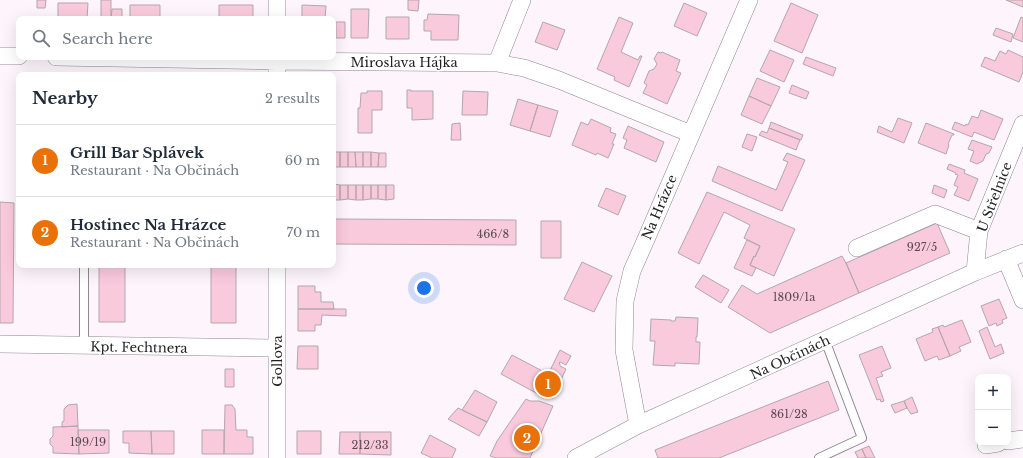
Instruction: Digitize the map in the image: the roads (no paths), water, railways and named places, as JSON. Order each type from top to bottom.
[{"type":"street","points":[[277,0],[277,16]]},
{"type":"street","points":[[497,63],[522,0]]},
{"type":"street","name":"Na Hrázce","points":[[638,425],[624,350],[626,301],[632,271],[749,0]]},
{"type":"street","points":[[0,56],[16,56]]},
{"type":"street","name":"Miroslava Hájka","points":[[151,60],[277,64],[497,63],[524,68],[559,80],[691,134]]},
{"type":"street","name":"U Střelnice","points":[[975,272],[979,231],[1023,124]]},
{"type":"street","points":[[857,248],[935,214],[979,231]]},
{"type":"street","name":"Na Občinách","points":[[576,458],[638,425],[975,272],[1023,253]]},
{"type":"street","points":[[1006,260],[1023,300]]},
{"type":"street","name":"Gollova","points":[[277,268],[277,458]]},
{"type":"street","name":"Kpt. Fechtnera","points":[[0,344],[277,348]]},
{"type":"street","points":[[1011,441],[1023,439]]},
{"type":"lane","points":[[84,268],[84,346]]},
{"type":"lane","points":[[819,458],[862,438],[825,340]]},
{"type":"place","name":"Grill Bar Splávek","points":[[548,384]]},
{"type":"place","name":"Hostinec Na Hrázce","points":[[527,438]]}]
